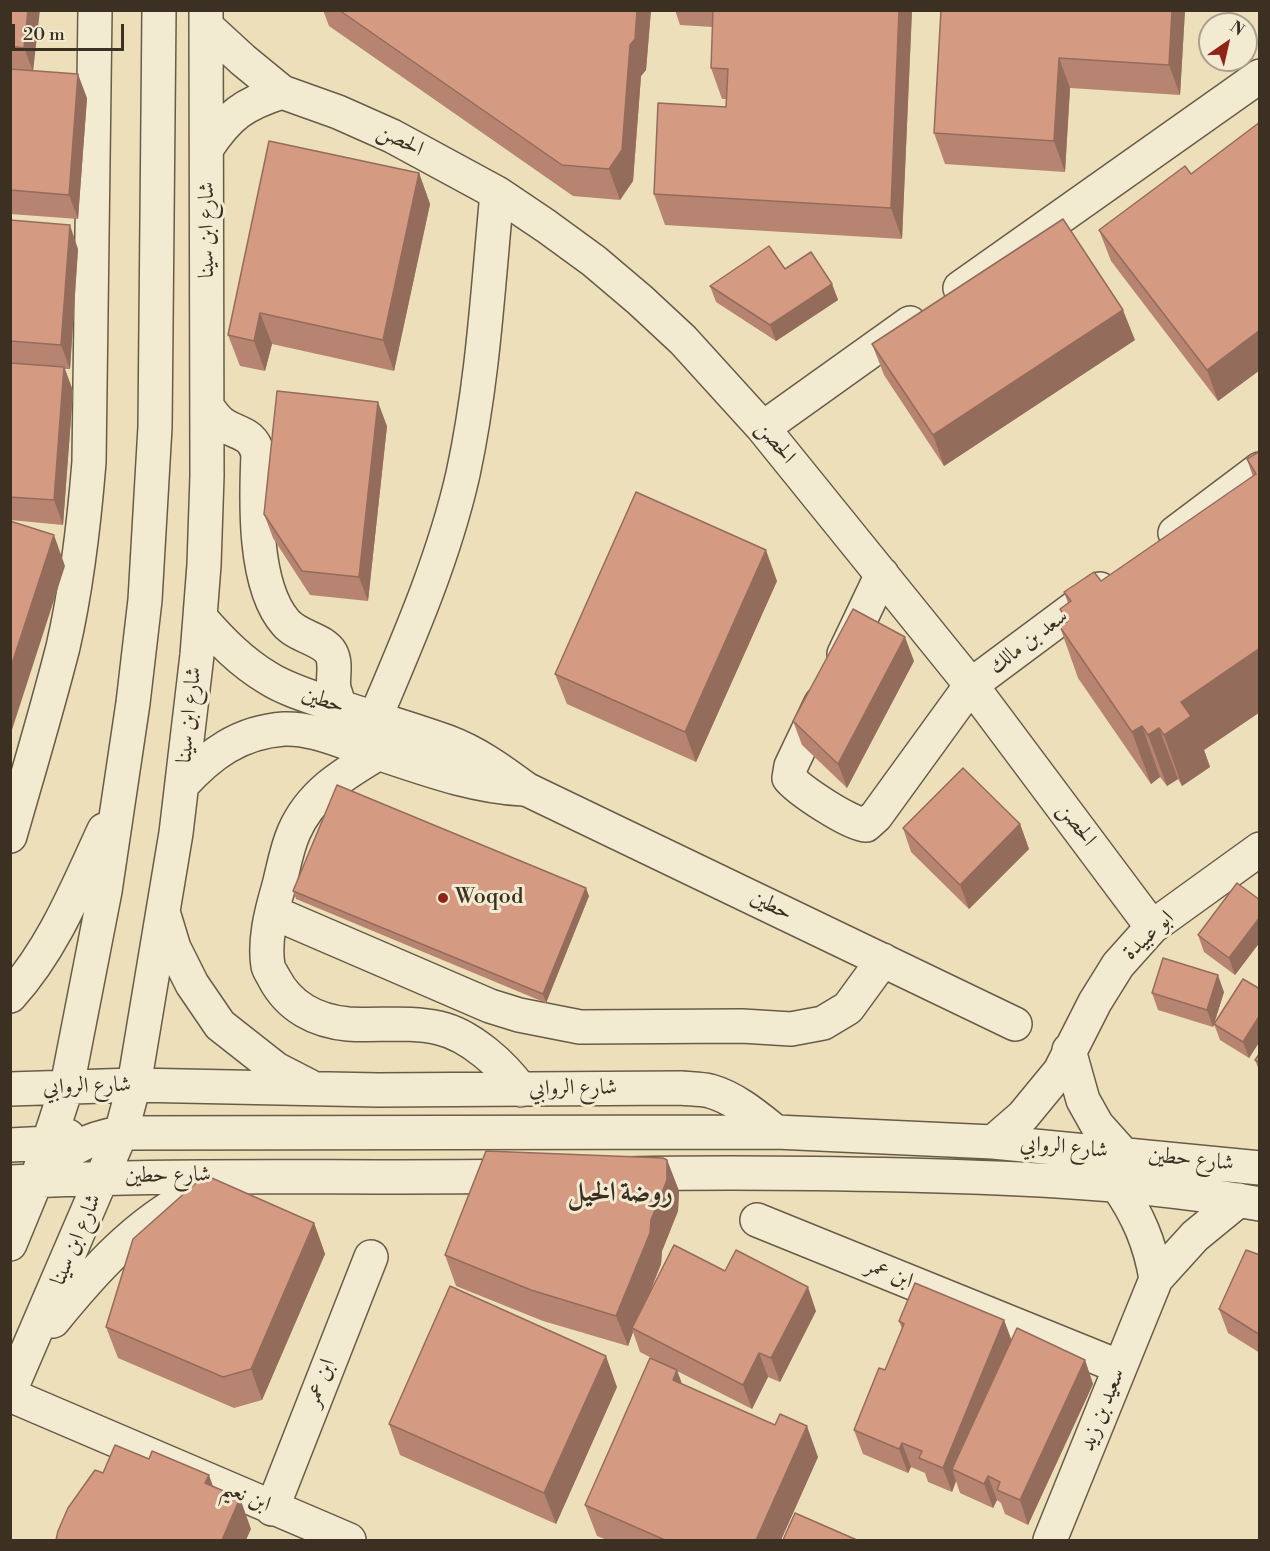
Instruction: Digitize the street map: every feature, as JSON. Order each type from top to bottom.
[{"type":"street","points":[[10,836],[63,647],[85,509],[89,462],[95,10]]},
{"type":"street","points":[[10,1244],[23,1182],[49,1143],[67,1086],[87,990],[121,793],[145,600],[155,427],[159,10]]},
{"type":"street","name":"الحصن","points":[[206,18],[243,60],[282,92],[338,112],[392,136],[497,193],[585,254],[683,340],[763,428],[971,685],[1152,927]]},
{"type":"street","name":"شارع ابن سينا","points":[[10,1393],[121,1133],[134,1085],[182,785],[200,617],[207,476],[206,18]]},
{"type":"street","points":[[763,428],[1260,76]]},
{"type":"street","points":[[207,148],[221,128],[238,111],[259,99],[282,92]]},
{"type":"street","points":[[375,718],[425,598],[462,476],[476,405],[497,193]]},
{"type":"street","points":[[208,408],[222,423],[246,435],[256,447],[258,454],[256,526],[264,573],[270,592],[276,608],[294,631],[324,646],[330,652],[334,659],[334,688],[340,707]]},
{"type":"street","points":[[1148,553],[1260,469]]},
{"type":"street","name":"سعد بن مالك","points":[[882,574],[791,766],[789,778],[800,789],[853,821],[866,825],[876,816],[971,685],[1120,574]]},
{"type":"street","name":"حطين","points":[[200,617],[220,640],[243,660],[267,678],[295,692],[450,743],[502,771],[526,789],[1015,1024]]},
{"type":"street","name":"حطين","points":[[182,785],[203,762],[228,745],[255,734],[284,729],[315,732],[469,782],[497,788],[526,789]]},
{"type":"street","points":[[379,753],[330,784],[302,816],[293,834],[272,912],[268,942],[268,967],[280,989],[297,1007],[319,1018],[347,1024],[417,1024],[441,1028],[495,1060],[511,1075],[521,1090]]},
{"type":"street","points":[[10,996],[52,937],[121,793]]},
{"type":"street","name":"ابو عبيدة","points":[[993,1142],[1023,1116],[1060,1071],[1069,1050],[1118,965],[1152,927],[1260,849]]},
{"type":"street","points":[[162,910],[174,948],[192,984],[220,1025],[276,1069],[312,1088]]},
{"type":"street","points":[[272,912],[490,1006],[519,1015],[580,1027],[742,1026],[791,1029],[823,1023],[848,1008],[883,960]]},
{"type":"street","points":[[1069,1050],[1083,1100],[1097,1125],[1122,1153]]},
{"type":"street","points":[[10,1144],[49,1143],[82,1132],[99,1122],[124,1099],[134,1085]]},
{"type":"street","name":"شارع الروابي","points":[[10,1089],[134,1085],[378,1090],[681,1088],[709,1091],[727,1098],[751,1112],[776,1132],[993,1142],[1122,1153]]},
{"type":"street","points":[[23,1182],[73,1148],[104,1135],[121,1133],[776,1132]]},
{"type":"street","name":"شارع حطين","points":[[1122,1153],[1260,1168]]},
{"type":"street","name":"شارع الروابي","points":[[599,1174],[860,1174],[1022,1178],[1117,1185],[1249,1202]]},
{"type":"street","points":[[28,1353],[98,1267],[139,1230],[184,1200],[233,1175],[399,1178],[552,1175]]},
{"type":"street","name":"شارع حطين","points":[[103,1178],[233,1175]]},
{"type":"street","points":[[23,1182],[103,1178]]},
{"type":"street","points":[[1117,1185],[1132,1206],[1143,1229],[1152,1253],[1156,1279]]},
{"type":"street","name":"سعيد بن زيد","points":[[1056,1538],[1120,1367],[1156,1279],[1195,1236],[1249,1202]]},
{"type":"street","name":"ابن عمر","points":[[757,1220],[1120,1367]]},
{"type":"street","name":"ابن عمر","points":[[272,1509],[370,1257]]},
{"type":"street","name":"ابن نعيم","points":[[10,1393],[272,1509],[350,1540]]},
{"type":"building","points":[[10,10],[28,10],[24,48],[10,46]]},
{"type":"building","points":[[339,10],[637,10],[635,39],[630,45],[622,150],[609,169],[562,165]]},
{"type":"building","points":[[713,10],[899,10],[891,208],[654,194],[658,103],[726,107],[728,69],[711,68]]},
{"type":"building","points":[[941,10],[1172,10],[1169,65],[1059,58],[1054,141],[934,133]]},
{"type":"building","points":[[10,69],[78,74],[69,195],[10,190]]},
{"type":"building","points":[[1260,122],[1260,330],[1207,370],[1099,230],[1185,166],[1191,174]]},
{"type":"building","points":[[269,141],[419,173],[383,340],[260,313],[254,341],[228,335]]},
{"type":"building","points":[[1063,219],[1123,310],[933,435],[872,344]]},
{"type":"building","points":[[10,220],[70,225],[61,345],[10,341]]},
{"type":"building","points":[[769,246],[785,269],[811,252],[832,284],[770,325],[710,286]]},
{"type":"building","points":[[10,363],[64,367],[54,500],[10,497]]},
{"type":"building","points":[[277,391],[378,402],[359,577],[302,571],[264,514]]},
{"type":"building","points":[[1260,451],[1260,648],[1181,702],[1191,716],[1164,735],[1159,728],[1148,735],[1142,726],[1132,732],[1060,627],[1068,621],[1060,609],[1071,601],[1064,592],[1094,572],[1101,581],[1256,474],[1247,459]]},
{"type":"building","points":[[636,492],[766,550],[685,732],[555,674]]},
{"type":"building","points":[[10,521],[54,535],[10,670]]},
{"type":"building","points":[[853,609],[905,637],[838,764],[793,721]]},
{"type":"building","points":[[963,768],[1020,824],[960,885],[903,828]]},
{"type":"building","name":"Woqod","points":[[337,785],[586,888],[543,994],[293,891]]},
{"type":"building","points":[[1237,883],[1260,900],[1260,917],[1229,958],[1198,935]]},
{"type":"building","points":[[1163,958],[1218,975],[1207,1010],[1152,993]]},
{"type":"building","points":[[1243,979],[1260,989],[1260,1015],[1243,1042],[1214,1024]]},
{"type":"building","points":[[1260,1053],[1260,1063],[1255,1060]]},
{"type":"building","points":[[486,1151],[667,1160],[667,1180],[651,1220],[650,1233],[616,1316],[531,1290],[445,1255]]},
{"type":"building","points":[[205,1175],[314,1223],[251,1369],[223,1377],[106,1327],[133,1239]]},
{"type":"building","points":[[674,1245],[725,1271],[736,1250],[808,1287],[771,1358],[759,1353],[743,1385],[632,1328]]},
{"type":"building","points":[[1246,1250],[1260,1255],[1260,1335],[1219,1309]]},
{"type":"building","points":[[915,1283],[1004,1320],[943,1468],[919,1458],[922,1451],[902,1443],[899,1449],[854,1430],[879,1368],[885,1370],[904,1324],[899,1321]]},
{"type":"building","points":[[450,1286],[606,1356],[544,1493],[389,1424]]},
{"type":"building","points":[[1017,1328],[1085,1360],[1020,1500],[997,1490],[1000,1482],[988,1476],[984,1484],[952,1469]]},
{"type":"building","points":[[650,1358],[677,1370],[673,1380],[775,1425],[780,1414],[807,1426],[756,1540],[665,1540],[585,1505]]},
{"type":"building","points":[[115,1445],[149,1459],[152,1451],[209,1475],[205,1483],[240,1498],[222,1540],[56,1540],[68,1508],[95,1470],[103,1473]]},
{"type":"building","points":[[795,1513],[857,1540],[783,1540]]},
{"type":"place","name":"Woqod","points":[[443,898]]},
{"type":"district","name":"روضة الخيل","points":[[620,1194]]}]
